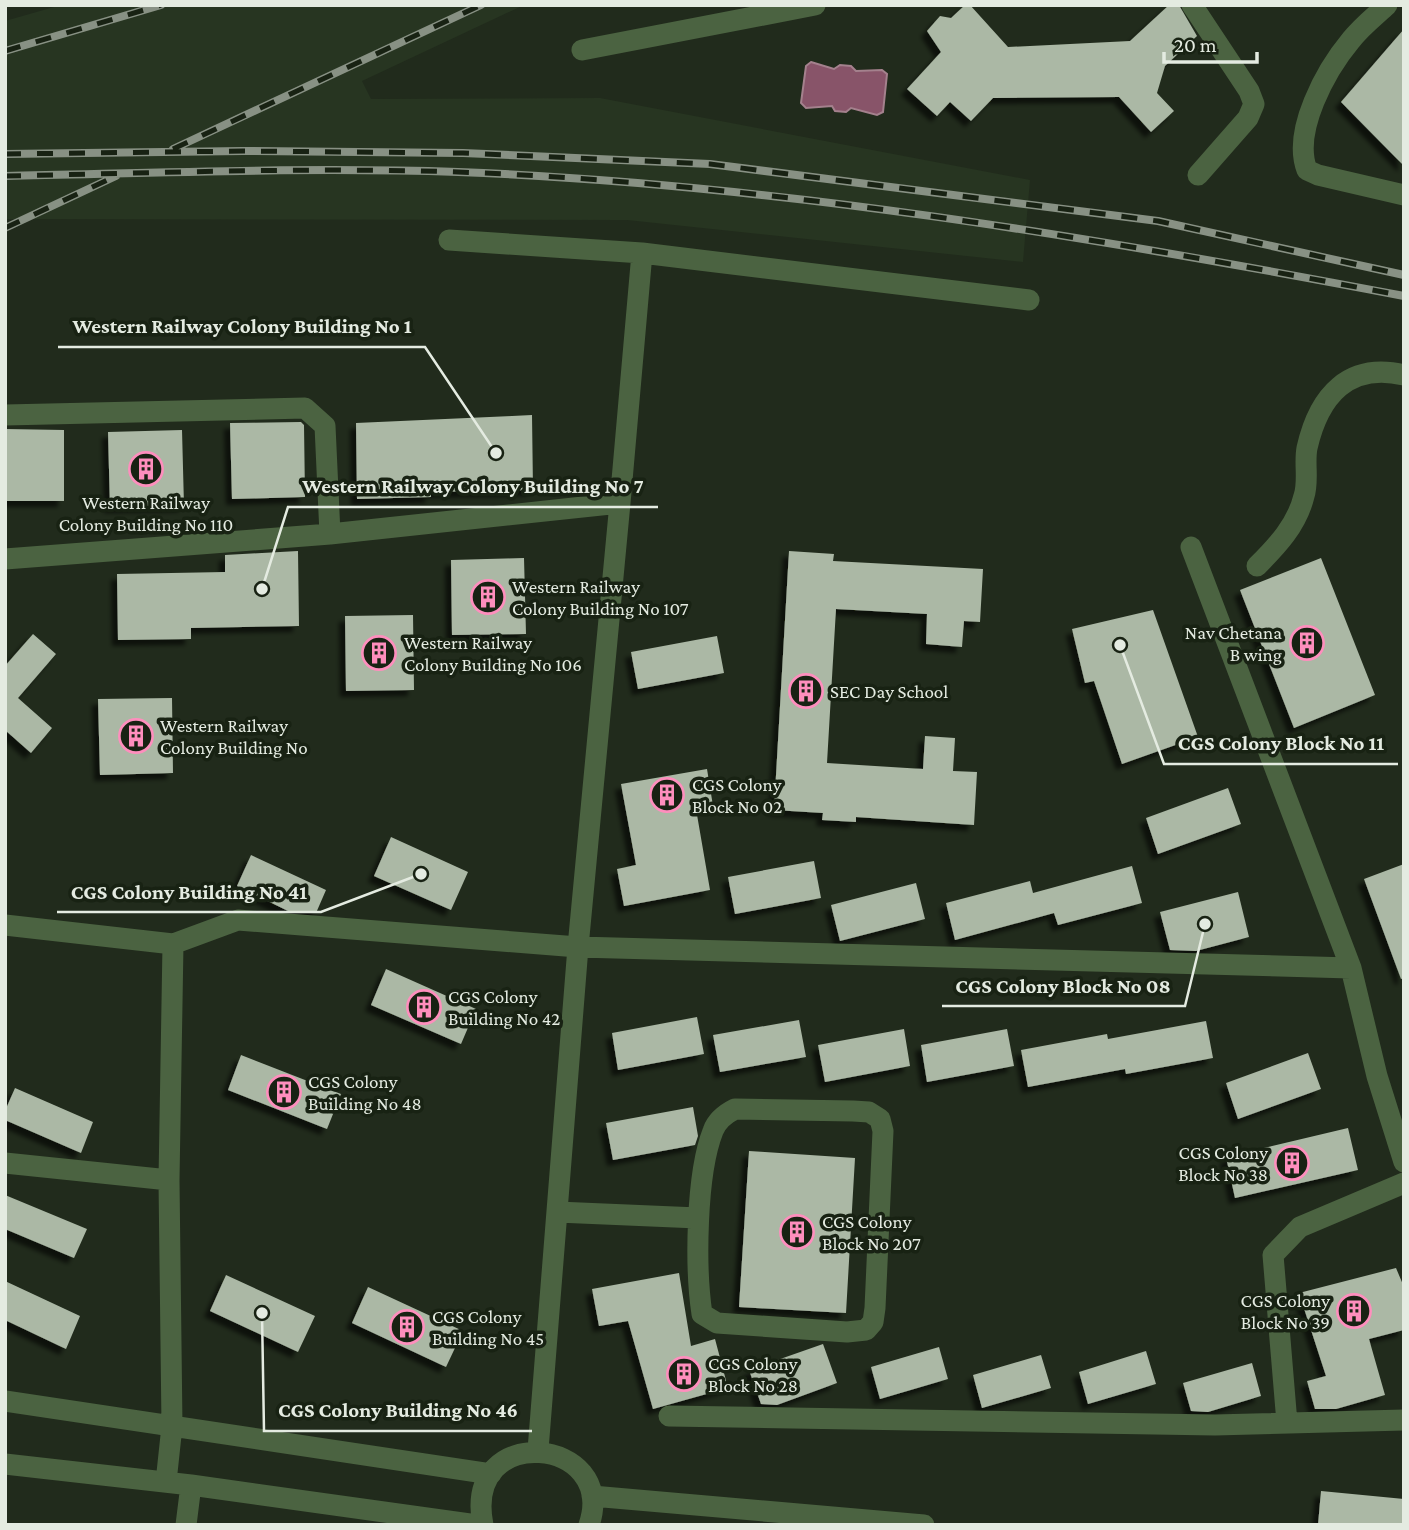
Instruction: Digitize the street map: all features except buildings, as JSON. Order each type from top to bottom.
[{"type":"street","points":[[582,50],[815,5]]},
{"type":"street","points":[[1192,5],[1249,91],[1254,104],[1248,118],[1198,175]]},
{"type":"street","points":[[1387,5],[1351,40],[1318,92],[1309,111],[1301,156],[1307,170],[1318,175],[1404,195]]},
{"type":"street","points":[[449,240],[642,253],[1030,300]]},
{"type":"street","points":[[538,1450],[578,947],[642,253]]},
{"type":"street","points":[[1257,566],[1285,537],[1305,495],[1307,448],[1318,418],[1338,385],[1357,374],[1382,370],[1404,375]]},
{"type":"street","points":[[5,415],[305,408],[324,426],[330,534]]},
{"type":"street","points":[[5,559],[330,534],[620,503]]},
{"type":"street","points":[[1191,547],[1351,968],[1377,1076],[1404,1162]]},
{"type":"street","points":[[5,925],[173,944],[238,920],[578,947],[1351,968]]},
{"type":"street","points":[[166,1482],[172,1426],[169,1180],[173,944]]},
{"type":"street","points":[[735,1109],[853,1111],[869,1112],[880,1119],[883,1131],[875,1308],[873,1322],[866,1330],[847,1332],[717,1324],[706,1319],[702,1314],[699,1299],[698,1218],[709,1144],[713,1129],[723,1115],[735,1109]]},
{"type":"street","points":[[5,1163],[169,1180]]},
{"type":"street","points":[[1287,1423],[1273,1255],[1300,1227],[1404,1184]]},
{"type":"street","points":[[557,1212],[698,1218]]},
{"type":"street","points":[[5,1401],[491,1474]]},
{"type":"street","points":[[669,1416],[1215,1425],[1404,1420]]},
{"type":"street","points":[[483,1525],[480,1508],[482,1490],[491,1474],[504,1461],[520,1452],[538,1450],[556,1454],[573,1464],[585,1479],[592,1496],[589,1525]]},
{"type":"street","points":[[5,1464],[191,1485],[477,1525]]},
{"type":"street","points":[[187,1525],[191,1485]]},
{"type":"street","points":[[592,1496],[924,1525]]},
{"type":"shaded area","points":[[61,5],[524,5],[362,81],[371,99],[600,98],[1030,180],[1023,262],[627,220],[5,219],[5,21]]},
{"type":"shaded area","points":[[811,62],[834,69],[840,65],[851,66],[856,71],[882,70],[887,74],[883,112],[877,115],[851,108],[846,112],[835,111],[832,106],[806,108],[801,103],[806,66]]},
{"type":"railway","points":[[5,51],[161,5]]},
{"type":"railway","points":[[173,149],[481,5]]},
{"type":"railway","points":[[5,154],[243,151],[463,153],[710,164],[1158,221],[1404,275]]},
{"type":"railway","points":[[5,176],[345,170],[577,178],[696,188],[933,216],[1052,234],[1404,296]]},
{"type":"railway","points":[[5,228],[116,176]]},
{"type":"place","name":"Western Railway Colony Building No 1","points":[[496,453]]},
{"type":"place","name":"Western Railway Colony Building No 110","points":[[146,469]]},
{"type":"place","name":"Western Railway Colony Building No 7","points":[[262,589]]},
{"type":"place","name":"Western Railway Colony Building No 107","points":[[488,597]]},
{"type":"place","name":"Nav Chetana B wing","points":[[1307,643]]},
{"type":"place","name":"CGS Colony Block No 11","points":[[1120,645]]},
{"type":"place","name":"Western Railway Colony Building No 106","points":[[379,653]]},
{"type":"place","name":"SEC Day School","points":[[806,691]]},
{"type":"place","name":"Western Railway Colony Building No","points":[[136,736]]},
{"type":"place","name":"CGS Colony Block No 02","points":[[667,795]]},
{"type":"place","name":"CGS Colony Building No 41","points":[[421,874]]},
{"type":"place","name":"CGS Colony Block No 08","points":[[1205,924]]},
{"type":"place","name":"CGS Colony Building No 42","points":[[424,1007]]},
{"type":"place","name":"CGS Colony Building No 48","points":[[284,1092]]},
{"type":"place","name":"CGS Colony Block No 38","points":[[1292,1163]]},
{"type":"place","name":"CGS Colony Block No 207","points":[[797,1232]]},
{"type":"place","name":"CGS Colony Block No 39","points":[[1354,1311]]},
{"type":"place","name":"CGS Colony Building No 46","points":[[262,1313]]},
{"type":"place","name":"CGS Colony Building No 45","points":[[407,1327]]},
{"type":"place","name":"CGS Colony Block No 28","points":[[684,1374]]}]
